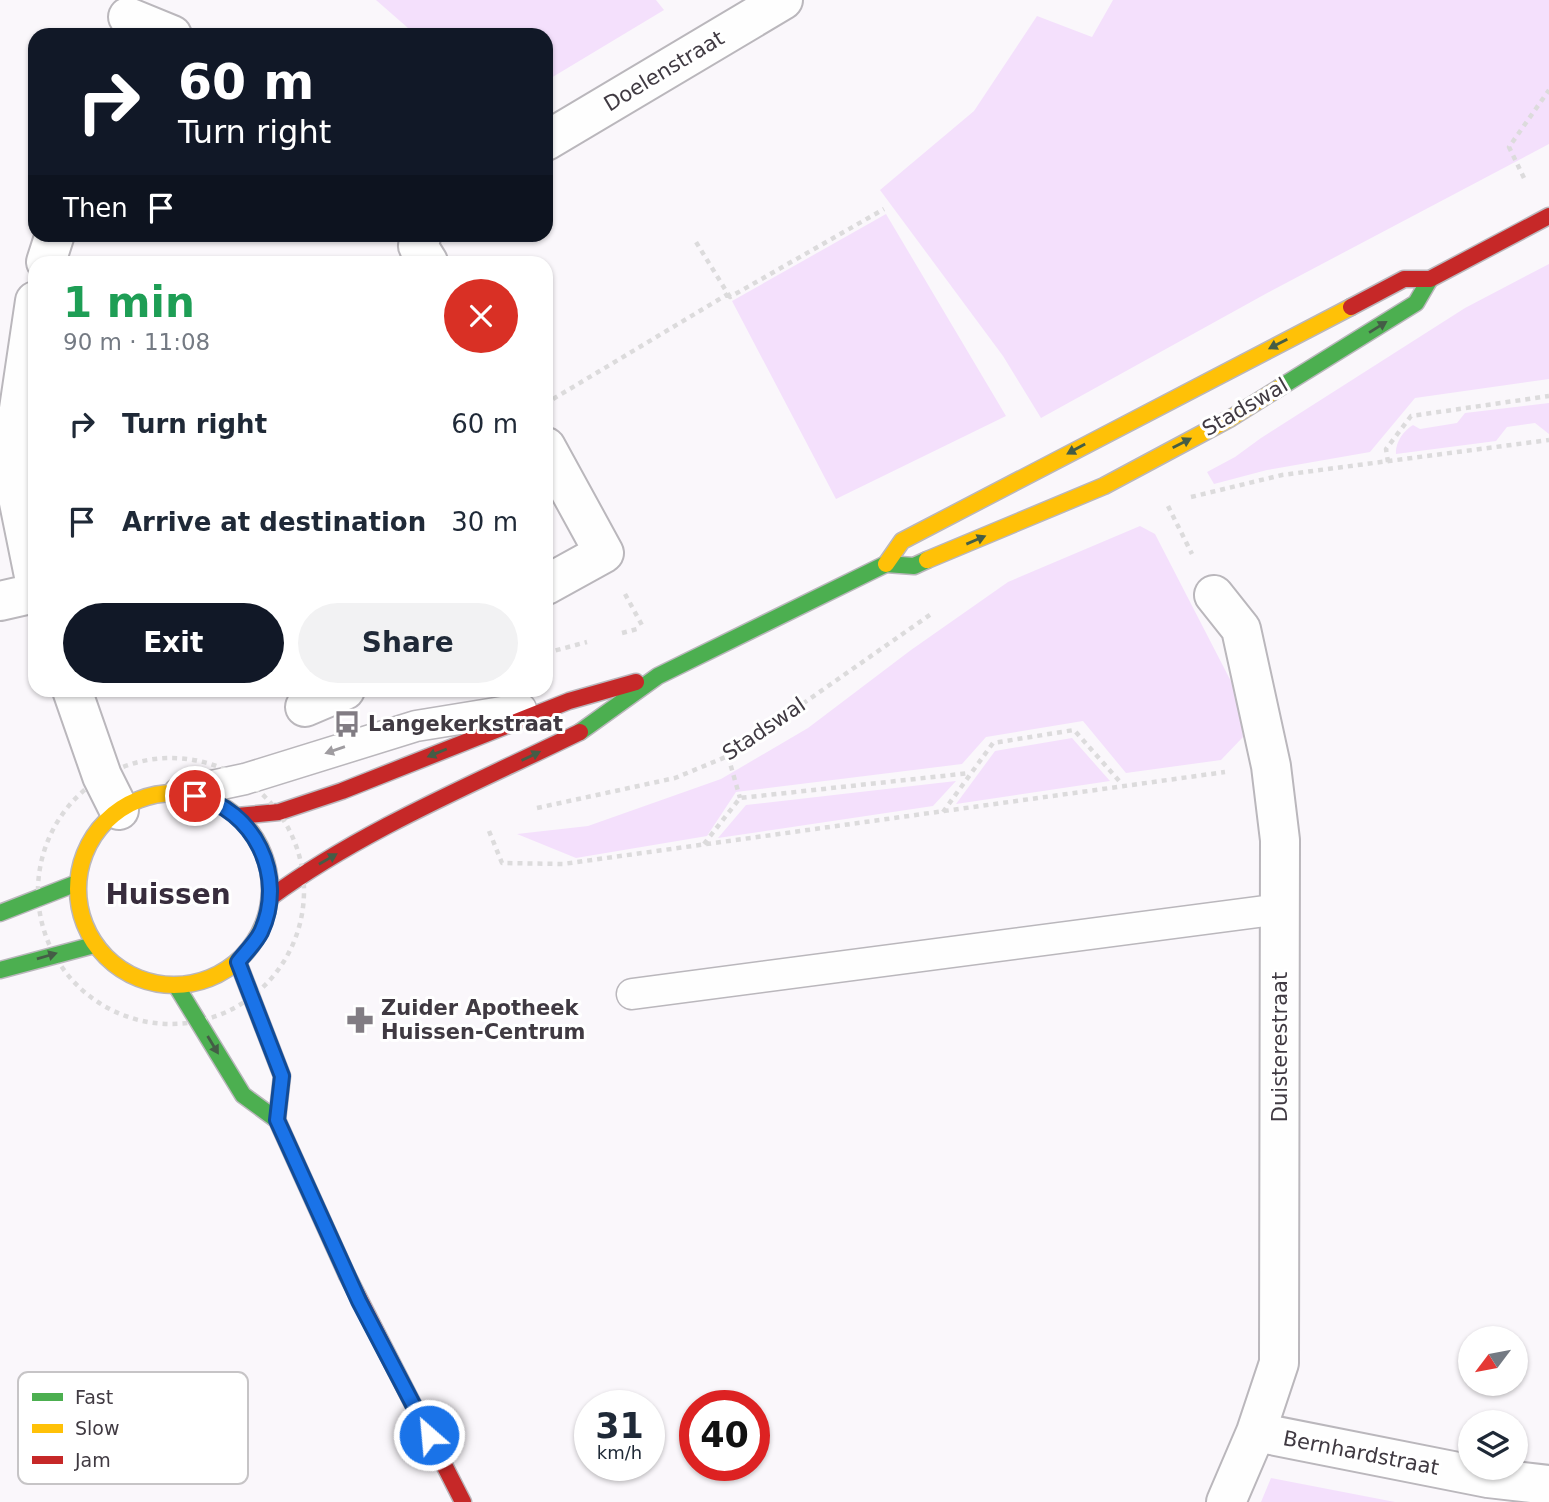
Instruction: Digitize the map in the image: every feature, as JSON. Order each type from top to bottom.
[{"type":"main road","name":"Stadswal","points":[[237,816],[279,812],[569,701],[658,676],[886,564],[902,541],[1404,279],[1430,279],[1549,216]]},
{"type":"main road","name":"Stadswal","points":[[886,564],[914,566],[1104,486],[1231,418],[1416,303],[1430,279]]},
{"type":"main road","name":"Stadswal","points":[[271,897],[304,873],[363,839],[587,729],[658,676]]},
{"type":"main road","points":[[179,793],[210,800],[237,816],[252,833],[263,852],[271,897],[261,932],[238,962],[210,979],[177,987],[145,982],[117,967],[94,944],[78,905],[77,883],[84,855],[93,838],[119,810],[148,796],[179,793]]},
{"type":"main road","points":[[0,913],[37,901],[77,883]]},
{"type":"main road","points":[[0,970],[94,944]]},
{"type":"main road","points":[[238,962],[282,1076],[277,1120]]},
{"type":"main road","points":[[177,987],[243,1095],[277,1120],[359,1301],[463,1502]]},
{"type":"street","name":"Doelenstraat","points":[[553,137],[783,0]]},
{"type":"street","points":[[128,17],[155,28]]},
{"type":"street","points":[[28,346],[10,463],[28,548]]},
{"type":"street","points":[[553,460],[604,553],[553,581]]},
{"type":"street","points":[[0,601],[28,595]]},
{"type":"street","name":"Duisterestraat","points":[[1214,595],[1241,629],[1271,766],[1280,840],[1279,1363],[1256,1432],[1226,1502]]},
{"type":"street","points":[[74,697],[102,776],[119,810]]},
{"type":"street","points":[[305,707],[329,697]]},
{"type":"street","name":"Bernhardstraat","points":[[1256,1432],[1487,1490],[1549,1485]]},
{"type":"lane","name":"Stadswal","points":[[179,793],[245,779],[416,726],[569,701]]},
{"type":"lane","points":[[632,994],[1280,909]]},
{"type":"path","points":[[1528,186],[1508,147],[1549,90]]},
{"type":"path","points":[[696,242],[730,297],[884,209]]},
{"type":"path","points":[[553,399],[728,294]]},
{"type":"path","points":[[1388,462],[1386,449],[1411,416],[1549,396]]},
{"type":"path","points":[[1183,500],[1282,475],[1549,440]]},
{"type":"path","points":[[1164,499],[1181,533]]},
{"type":"path","points":[[1169,508],[1176,504]]},
{"type":"path","name":"Stadswal","points":[[526,811],[675,778],[728,756],[938,610]]},
{"type":"path","points":[[616,635],[654,623]]},
{"type":"path","points":[[553,651],[589,642]]},
{"type":"path","points":[[943,812],[993,743],[1074,730],[1122,785]]},
{"type":"path","points":[[728,756],[740,798]]},
{"type":"path","points":[[485,820],[502,863],[563,864],[1271,766]]},
{"type":"path","points":[[704,844],[740,798],[970,773]]},
{"type":"path","points":[[302,914],[313,908]]},
{"type":"path","points":[[94,1000],[121,1015],[152,1023]]},
{"type":"shaded area","points":[[376,0],[656,0],[664,10],[553,77],[553,28],[408,28]]},
{"type":"shaded area","points":[[1113,0],[1549,0],[1549,144],[1269,292],[1041,418],[1003,356],[880,190],[974,111],[1037,16],[1092,37]]},
{"type":"shaded area","points":[[886,214],[1006,416],[836,499],[732,301]]},
{"type":"shaded area","points":[[1549,264],[1549,379],[1415,398],[1370,452],[1267,470],[1214,484],[1207,472],[1235,457],[1465,308]]},
{"type":"shaded area","points":[[1549,403],[1549,434],[1535,423],[1507,427],[1496,441],[1396,454],[1400,438],[1413,425],[1420,429],[1457,423],[1465,413]]},
{"type":"shaded area","points":[[1140,526],[1155,534],[1237,693],[1243,737],[1221,760],[1126,773],[1083,721],[986,737],[962,764],[736,792],[707,836],[576,858],[517,834],[588,826],[721,779],[808,728],[911,650],[1008,582]]},
{"type":"shaded area","points":[[1072,738],[1110,781],[956,804],[995,751]]},
{"type":"shaded area","points":[[956,781],[933,806],[718,838],[746,805]]},
{"type":"shaded area","points":[[1271,1478],[1395,1502],[1261,1502]]},
{"type":"traffic: fast","points":[[1279,388],[1416,303],[1430,279]]},
{"type":"traffic: fast","points":[[580,732],[658,676],[886,564],[914,566],[927,560]]},
{"type":"traffic: fast","points":[[0,913],[77,883]]},
{"type":"traffic: fast","points":[[0,970],[94,945]]},
{"type":"traffic: fast","points":[[177,987],[243,1095],[277,1120],[347,1275]]},
{"type":"traffic: slow","points":[[886,564],[902,541],[1351,307]]},
{"type":"traffic: slow","points":[[927,560],[1104,486],[1231,418],[1279,388]]},
{"type":"traffic: slow","points":[[174,793],[211,800],[242,821],[263,852],[270,889],[263,926],[242,957],[211,978],[174,985],[137,978],[106,957],[85,926],[78,889],[85,852],[106,821],[137,800],[174,793]]},
{"type":"traffic: slow","points":[[238,962],[282,1076],[277,1120]]},
{"type":"traffic: jam","points":[[1351,307],[1404,279],[1430,279],[1549,216]]},
{"type":"traffic: jam","points":[[237,816],[279,812],[342,791],[569,701],[636,682]]},
{"type":"traffic: jam","points":[[271,897],[307,872],[382,828],[580,732]]},
{"type":"traffic: jam","points":[[347,1275],[463,1502]]},
{"type":"place","name":"Langekerkstraat","points":[[347,724]]},
{"type":"place","name":"Zuider Apotheek Huissen-Centrum","points":[[360,1020]]},
{"type":"district","name":"Huissen","points":[[168,894]]},
{"type":"route","points":[[195,796],[210,800],[237,816],[252,833],[263,852],[271,897],[261,932],[238,962],[282,1076],[277,1120],[359,1301],[429,1435]]}]
